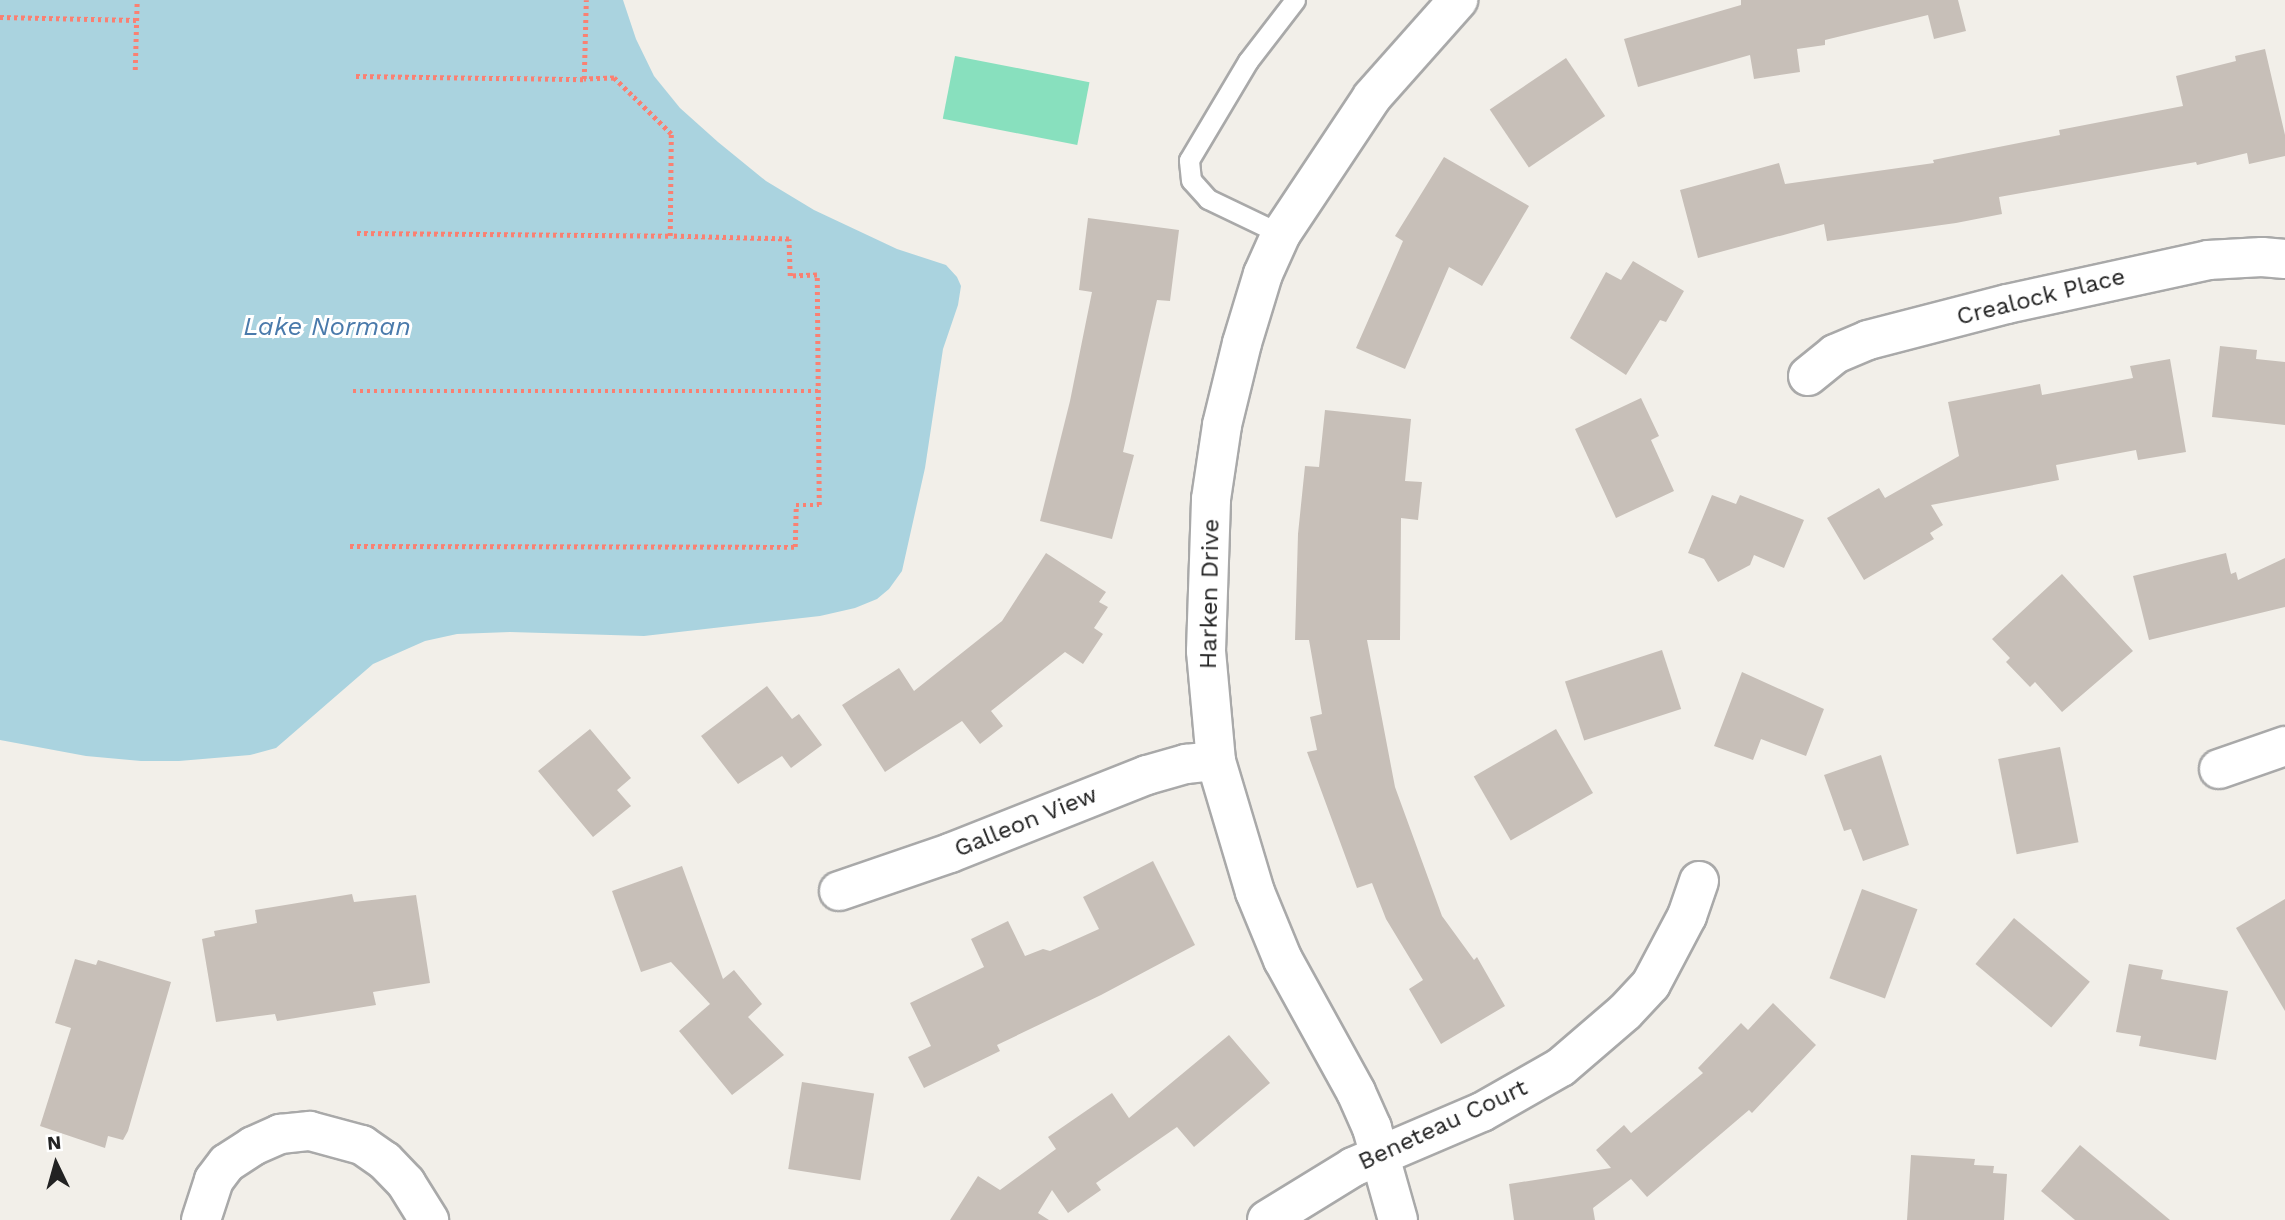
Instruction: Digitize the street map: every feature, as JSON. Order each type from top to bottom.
[{"type":"street","name":"Harken Drive","points":[[1398,1220],[1381,1155],[1356,1092],[1294,980],[1255,892],[1216,761],[1206,651],[1211,499],[1222,425],[1242,344],[1263,274],[1281,234],[1372,97],[1458,0]]},
{"type":"street","name":"Crealock Place","points":[[1808,376],[1835,354],[1868,340],[2007,304],[2208,260],[2262,257],[2285,259]]},
{"type":"street","points":[[2220,769],[2285,746]]},
{"type":"street","name":"Galleon View","points":[[839,891],[950,853],[1147,775],[1186,764],[1216,761]]},
{"type":"street","name":"Beneteau Court","points":[[1267,1220],[1353,1167],[1482,1112],[1570,1060],[1625,1012],[1651,984],[1687,916],[1699,881]]},
{"type":"street","points":[[201,1220],[215,1180],[227,1163],[253,1146],[280,1134],[310,1131],[362,1145],[385,1161],[414,1194],[429,1220]]},
{"type":"lane","points":[[1281,234],[1208,199],[1191,180],[1189,160],[1248,61],[1295,0]]},
{"type":"path","points":[[135,69],[136,0]]},
{"type":"path","points":[[584,79],[586,0]]},
{"type":"path","points":[[0,17],[136,20]]},
{"type":"path","points":[[356,76],[614,78],[671,134],[670,236]]},
{"type":"path","points":[[350,546],[794,547],[796,505],[819,505],[817,275],[790,276],[789,239],[357,233]]},
{"type":"path","points":[[353,391],[818,391]]},
{"type":"green space","points":[[955,56],[1089,82],[1077,145],[943,119]]},
{"type":"water","name":"Lake Norman","points":[[0,0],[623,0],[636,39],[654,76],[680,108],[718,142],[766,181],[814,210],[897,249],[946,265],[957,277],[961,286],[958,305],[943,349],[925,468],[902,571],[889,589],[877,599],[855,608],[820,616],[644,636],[510,632],[457,634],[425,641],[373,664],[276,748],[250,755],[141,761],[86,756],[0,740]]},
{"type":"building","points":[[1741,0],[1958,0],[1966,31],[1934,39],[1928,15],[1825,40],[1825,45],[1797,49],[1800,72],[1754,79],[1750,55],[1638,87],[1624,39],[1741,5]]},
{"type":"building","points":[[2265,49],[2285,135],[2285,156],[2249,164],[2247,153],[2197,165],[2196,162],[1999,197],[2002,214],[1956,223],[1827,241],[1824,224],[1698,258],[1680,190],[1779,163],[1785,184],[1934,163],[1933,160],[2060,135],[2059,130],[2183,106],[2176,76],[2236,61],[2235,56]]},
{"type":"building","points":[[1566,58],[1605,116],[1529,167],[1490,109]]},
{"type":"building","points":[[1444,157],[1529,206],[1482,286],[1449,267],[1405,369],[1356,348],[1403,241],[1395,236]]},
{"type":"building","points":[[1088,218],[1179,230],[1170,301],[1157,300],[1123,452],[1134,455],[1112,539],[1040,521],[1070,401],[1092,292],[1079,290]]},
{"type":"building","points":[[1633,261],[1684,291],[1666,322],[1660,320],[1626,375],[1570,338],[1606,272],[1621,280]]},
{"type":"building","points":[[2220,346],[2257,350],[2256,359],[2285,362],[2285,425],[2212,417]]},
{"type":"building","points":[[2170,359],[2186,452],[2138,460],[2136,450],[2056,465],[2059,480],[1931,505],[1943,525],[1930,533],[1934,539],[1864,580],[1827,518],[1879,488],[1885,498],[1959,456],[1948,402],[2040,384],[2042,395],[2133,378],[2130,366]]},
{"type":"building","points":[[1641,398],[1659,436],[1651,440],[1674,491],[1616,518],[1575,429]]},
{"type":"building","points":[[1325,410],[1411,419],[1405,481],[1422,482],[1418,520],[1401,518],[1400,640],[1367,640],[1395,787],[1442,916],[1474,960],[1477,957],[1505,1006],[1441,1044],[1409,989],[1423,980],[1386,919],[1372,883],[1357,888],[1307,752],[1317,750],[1310,717],[1322,714],[1309,640],[1295,640],[1298,534],[1305,466],[1319,467]]},
{"type":"building","points":[[1712,495],[1736,504],[1740,495],[1804,520],[1784,568],[1754,555],[1750,565],[1718,582],[1704,559],[1688,553]]},
{"type":"building","points":[[1046,553],[1106,592],[1099,602],[1108,607],[1094,628],[1103,634],[1083,664],[1065,652],[991,711],[1003,726],[980,744],[962,721],[885,772],[842,705],[899,668],[914,691],[1002,621]]},
{"type":"building","points":[[2226,553],[2231,574],[2236,572],[2238,580],[2285,558],[2285,607],[2149,640],[2133,576]]},
{"type":"building","points":[[2062,574],[2133,651],[2062,712],[2035,682],[2030,687],[2006,662],[2010,658],[1992,639]]},
{"type":"building","points":[[1662,650],[1681,709],[1584,740],[1565,682]]},
{"type":"building","points":[[1742,672],[1824,709],[1806,756],[1761,739],[1753,760],[1714,746]]},
{"type":"building","points":[[767,686],[792,719],[799,714],[822,745],[791,768],[782,756],[738,784],[701,736]]},
{"type":"building","points":[[590,729],[631,778],[617,790],[631,806],[593,837],[538,771]]},
{"type":"building","points":[[1556,729],[1593,793],[1511,841],[1474,777]]},
{"type":"building","points":[[2060,747],[2079,842],[2017,854],[1998,759]]},
{"type":"building","points":[[1881,755],[1909,845],[1863,861],[1851,829],[1844,831],[1824,775]]},
{"type":"building","points":[[1153,861],[1195,945],[1101,995],[997,1045],[1000,1051],[924,1088],[908,1057],[931,1046],[910,1003],[984,967],[971,939],[1008,921],[1025,956],[1043,949],[1050,951],[1099,929],[1083,897]]},
{"type":"building","points":[[682,866],[723,979],[734,970],[762,1004],[748,1017],[784,1055],[732,1095],[679,1031],[710,1004],[671,962],[641,972],[612,891]]},
{"type":"building","points":[[1862,889],[1917,909],[1885,998],[1830,978]]},
{"type":"building","points":[[352,894],[354,902],[416,895],[430,983],[373,992],[376,1005],[277,1021],[275,1014],[216,1022],[202,939],[215,936],[214,931],[257,923],[255,910]]},
{"type":"building","points":[[2285,899],[2285,1011],[2236,928]]},
{"type":"building","points":[[2014,918],[2090,982],[2051,1028],[1975,964]]},
{"type":"building","points":[[75,959],[96,965],[98,960],[171,982],[128,1131],[123,1140],[108,1136],[105,1148],[40,1126],[71,1028],[55,1023]]},
{"type":"building","points":[[2129,964],[2163,970],[2161,979],[2228,991],[2216,1060],[2139,1046],[2141,1036],[2116,1032]]},
{"type":"building","points":[[1773,1003],[1816,1045],[1752,1113],[1749,1110],[1647,1197],[1631,1179],[1593,1208],[1595,1220],[1514,1220],[1509,1184],[1611,1168],[1596,1150],[1624,1125],[1631,1133],[1703,1073],[1698,1068],[1741,1023],[1748,1030]]},
{"type":"building","points":[[1229,1035],[1270,1083],[1194,1147],[1177,1127],[1096,1183],[1101,1190],[1068,1213],[1052,1190],[1038,1213],[1049,1220],[950,1220],[978,1176],[1000,1190],[1056,1149],[1048,1137],[1112,1093],[1129,1118]]},
{"type":"building","points":[[802,1082],[874,1093],[860,1180],[788,1169]]},
{"type":"building","points":[[2080,1145],[2170,1220],[2075,1220],[2041,1191]]},
{"type":"building","points":[[1911,1155],[1975,1159],[1974,1165],[1994,1166],[1993,1173],[2007,1174],[2004,1220],[1907,1220]]}]
